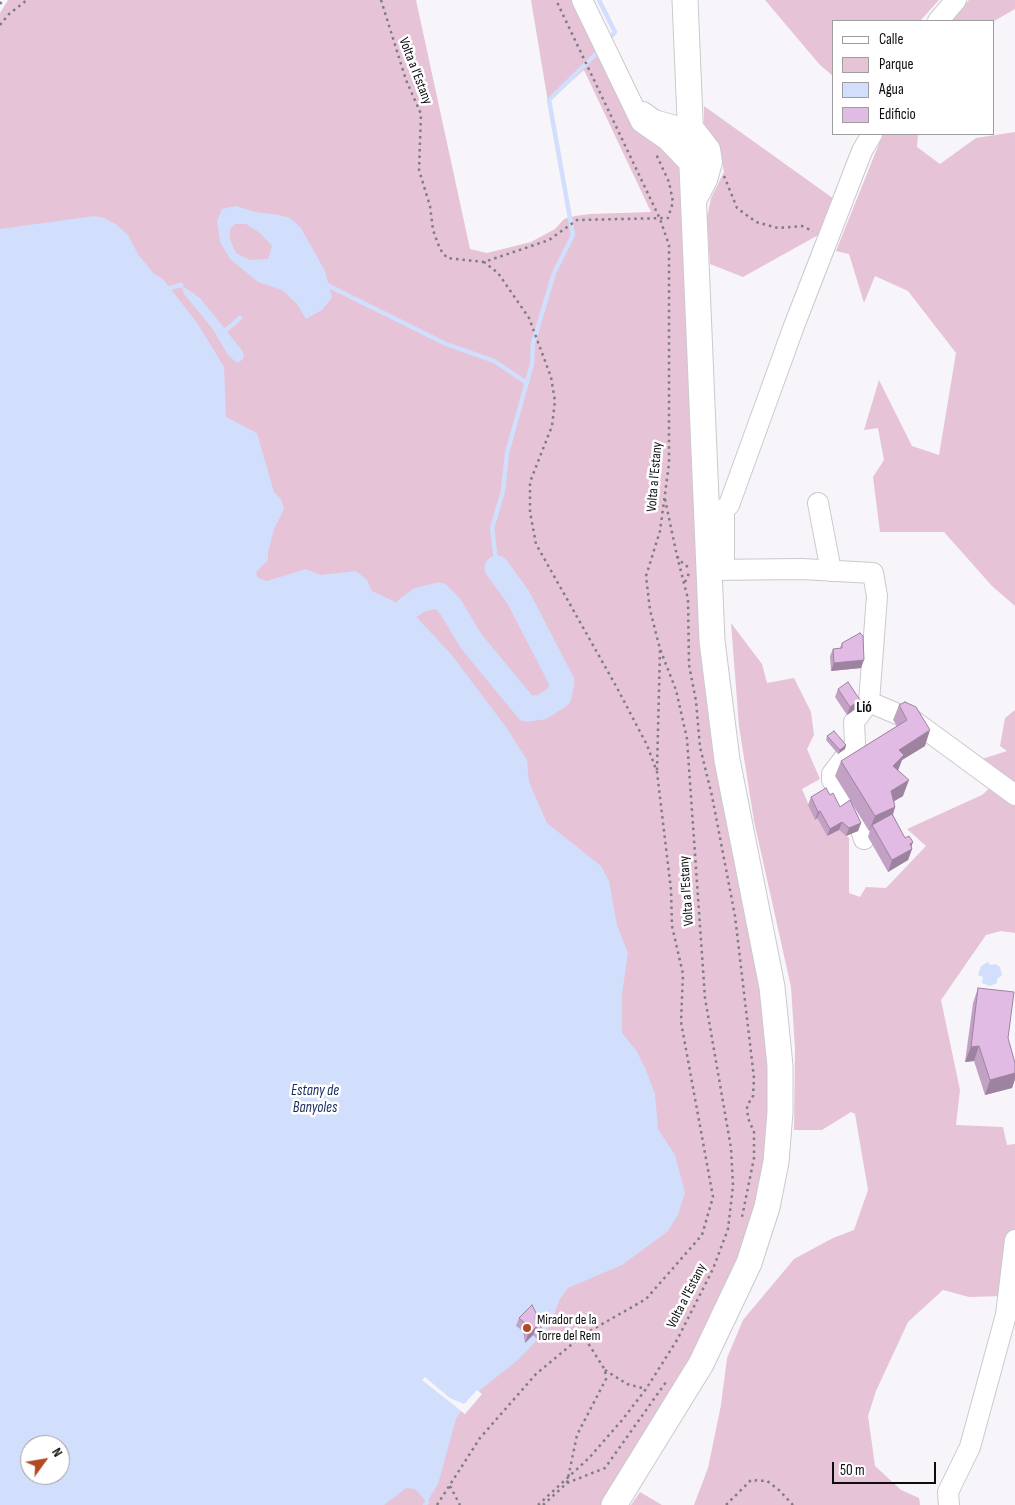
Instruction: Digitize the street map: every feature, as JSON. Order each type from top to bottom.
[{"type":"main road","points":[[614,1505],[701,1364],[730,1306],[749,1262],[767,1207],[776,1162],[780,1103],[777,1024],[772,987],[727,760],[719,708],[717,505],[694,205],[702,164],[690,130],[685,0]]},
{"type":"street","points":[[582,0],[632,103],[654,120],[661,137],[702,164]]},
{"type":"street","points":[[939,20],[956,0]]},
{"type":"street","points":[[661,137],[676,113],[689,98]]},
{"type":"street","points":[[661,137],[690,130]]},
{"type":"street","points":[[717,505],[828,238],[862,151],[871,135]]},
{"type":"street","points":[[818,503],[831,571]]},
{"type":"street","points":[[717,570],[873,573],[877,596],[869,702],[854,722],[855,744],[832,774],[832,780],[857,818],[864,839]]},
{"type":"street","points":[[869,702],[914,721],[1015,795]]},
{"type":"street","points":[[949,1505],[948,1492],[970,1446],[1006,1315],[1015,1240]]},
{"type":"path","points":[[0,4],[3,0]]},
{"type":"path","points":[[18,0],[18,7]]},
{"type":"path","points":[[0,25],[27,0]]},
{"type":"path","name":"Volta a l'Estany","points":[[381,0],[403,72],[421,114],[419,170],[430,206],[433,230],[440,249],[447,258],[484,262],[549,240],[577,220],[660,219]]},
{"type":"path","name":"Volta a l'Estany","points":[[538,1505],[567,1479],[617,1426],[646,1389],[677,1340],[713,1269],[728,1229],[733,1186],[731,1148],[705,998],[687,739],[676,690],[660,649],[650,610],[646,576],[660,531],[669,464],[669,245],[660,219],[556,0]]},
{"type":"path","points":[[660,219],[668,218],[673,202],[661,137]]},
{"type":"path","points":[[702,164],[727,179],[737,208],[756,222],[778,228],[802,226],[828,238]]},
{"type":"path","name":"Volta a l'Estany","points":[[438,1505],[480,1438],[536,1374],[583,1335],[646,1299],[702,1235],[713,1197],[682,1022],[683,974],[672,926],[671,890],[657,772],[647,745],[616,686],[536,544],[530,512],[530,482],[552,426],[555,402],[551,377],[529,318],[498,273],[484,262]]},
{"type":"path","points":[[664,498],[688,599],[689,665],[700,747],[718,825],[735,916],[754,1078],[753,1096],[747,1106],[748,1118],[754,1132],[754,1158],[742,1219]]},
{"type":"path","points":[[677,556],[684,565],[693,569],[686,575],[684,583]]},
{"type":"path","points":[[657,772],[660,649]]},
{"type":"path","points":[[583,1335],[605,1370],[627,1384],[646,1389]]},
{"type":"path","points":[[568,1484],[567,1479],[577,1435],[606,1379],[605,1370]]},
{"type":"path","points":[[543,1505],[568,1484],[605,1468],[671,1374]]},
{"type":"path","points":[[726,1505],[751,1480],[766,1481],[779,1490],[793,1505]]},
{"type":"path","points":[[450,1486],[460,1505]]},
{"type":"green space","points":[[8,0],[416,0],[470,249],[487,253],[531,242],[555,229],[564,219],[575,216],[651,212],[584,70],[548,102],[531,0],[573,0],[682,165],[693,452],[762,989],[770,1067],[765,1160],[756,1204],[739,1259],[692,1359],[602,1505],[353,1505],[427,1384],[465,1414],[477,1390],[464,1330],[641,1250],[658,1238],[261,587],[0,236],[0,13]]},
{"type":"green space","points":[[765,0],[939,0],[921,20],[832,20],[832,75],[820,65]]},
{"type":"green space","points":[[969,0],[1015,0],[1015,9],[995,20],[950,20]]},
{"type":"green space","points":[[704,106],[834,199],[820,234],[743,277],[710,264],[707,218],[711,198],[724,172],[720,151],[704,126]]},
{"type":"green space","points":[[1015,132],[1015,606],[992,586],[944,532],[880,532],[873,477],[884,460],[878,428],[864,430],[879,380],[912,446],[939,455],[956,353],[908,291],[875,276],[864,303],[849,254],[836,251],[883,135],[918,135],[917,147],[940,164],[976,138]]},
{"type":"green space","points":[[731,623],[762,664],[767,683],[794,678],[811,712],[814,735],[807,749],[820,779],[802,789],[815,820],[817,818],[827,836],[839,830],[849,838],[849,893],[860,897],[866,887],[886,888],[926,846],[907,829],[982,795],[1002,777],[979,760],[1007,751],[1000,746],[1005,718],[1015,710],[1015,933],[1001,931],[986,935],[941,1000],[960,1090],[956,1125],[1003,1127],[1007,1145],[1015,1144],[1015,1262],[1003,1296],[969,1297],[943,1290],[908,1322],[876,1391],[868,1416],[875,1466],[901,1490],[919,1498],[920,1505],[694,1505],[708,1468],[721,1405],[727,1358],[743,1320],[794,1259],[833,1238],[854,1230],[868,1190],[855,1114],[851,1112],[822,1130],[794,1130],[795,1049],[791,987],[754,821],[739,726]]},
{"type":"green space","points":[[640,1492],[662,1505],[631,1505]]},
{"type":"water","points":[[236,206],[255,212],[279,215],[290,218],[301,228],[325,271],[332,298],[322,310],[306,319],[297,304],[282,290],[258,282],[230,259],[220,242],[217,221],[222,209]],"holes":[[[235,224],[246,224],[260,233],[272,246],[268,259],[250,260],[236,253],[230,239],[230,229]]]},
{"type":"water","name":"Estany de Banyoles","points":[[94,216],[104,218],[117,225],[128,235],[138,254],[154,274],[163,279],[198,324],[224,367],[226,417],[257,433],[274,492],[281,499],[284,509],[274,529],[268,552],[268,560],[256,572],[258,578],[267,581],[306,569],[321,575],[356,571],[367,580],[372,591],[408,608],[451,654],[506,727],[527,760],[529,782],[547,823],[601,866],[609,881],[617,925],[628,953],[622,994],[622,1033],[636,1050],[646,1070],[655,1094],[658,1129],[675,1155],[685,1193],[678,1215],[668,1231],[622,1265],[568,1288],[560,1299],[549,1327],[519,1359],[479,1391],[482,1394],[465,1414],[461,1411],[456,1419],[438,1484],[427,1502],[415,1489],[406,1488],[384,1505],[0,1505],[0,229]]},
{"type":"water","points":[[181,285],[200,298],[241,349],[244,355],[242,360],[237,363],[228,355],[212,328],[184,294]]},
{"type":"water","points":[[988,962],[990,965],[996,964],[1000,967],[1002,975],[997,979],[997,983],[990,986],[982,983],[983,977],[978,975],[981,966]]},
{"type":"pier","points":[[425,1377],[450,1398],[464,1404],[477,1390],[482,1394],[465,1414],[422,1380]]},
{"type":"building","points":[[860,633],[863,636],[864,660],[834,663],[833,649],[842,648],[842,643]]},
{"type":"building","points":[[848,682],[860,700],[850,707],[838,689]]},
{"type":"building","points":[[905,702],[916,707],[930,730],[899,750],[904,755],[893,766],[909,780],[891,791],[895,807],[875,816],[841,761],[907,720],[899,705]]},
{"type":"building","points":[[834,731],[846,745],[840,750],[827,736]]},
{"type":"building","points":[[826,788],[830,795],[833,793],[840,807],[850,800],[861,823],[849,828],[842,822],[830,829],[820,811],[818,812],[811,797]]},
{"type":"building","points":[[892,814],[905,838],[909,836],[913,842],[910,844],[912,849],[892,860],[872,825]]},
{"type":"building","points":[[978,988],[1014,992],[1008,1038],[1015,1063],[1015,1073],[990,1080],[979,1046],[971,1047]]},
{"type":"building","points":[[532,1305],[536,1313],[535,1318],[542,1329],[540,1331],[536,1327],[528,1335],[526,1324],[519,1318]]},
{"type":"waterway","points":[[599,0],[615,32],[608,40]]},
{"type":"waterway","points":[[497,568],[492,528],[503,491],[507,453],[532,364],[533,343],[554,273],[573,235],[549,100],[600,50]]},
{"type":"waterway","points":[[170,288],[181,285]]},
{"type":"waterway","points":[[327,285],[446,344],[494,361],[527,383]]},
{"type":"waterway","points":[[225,331],[240,318]]},
{"type":"waterway","points":[[408,608],[419,600],[439,595],[450,606],[471,641],[527,709],[542,707],[559,696],[562,682],[518,597],[497,568]]},
{"type":"place","name":"Mirador de la Torre del Rem","points":[[527,1328]]},
{"type":"district","name":"Lió","points":[[864,708]]}]
